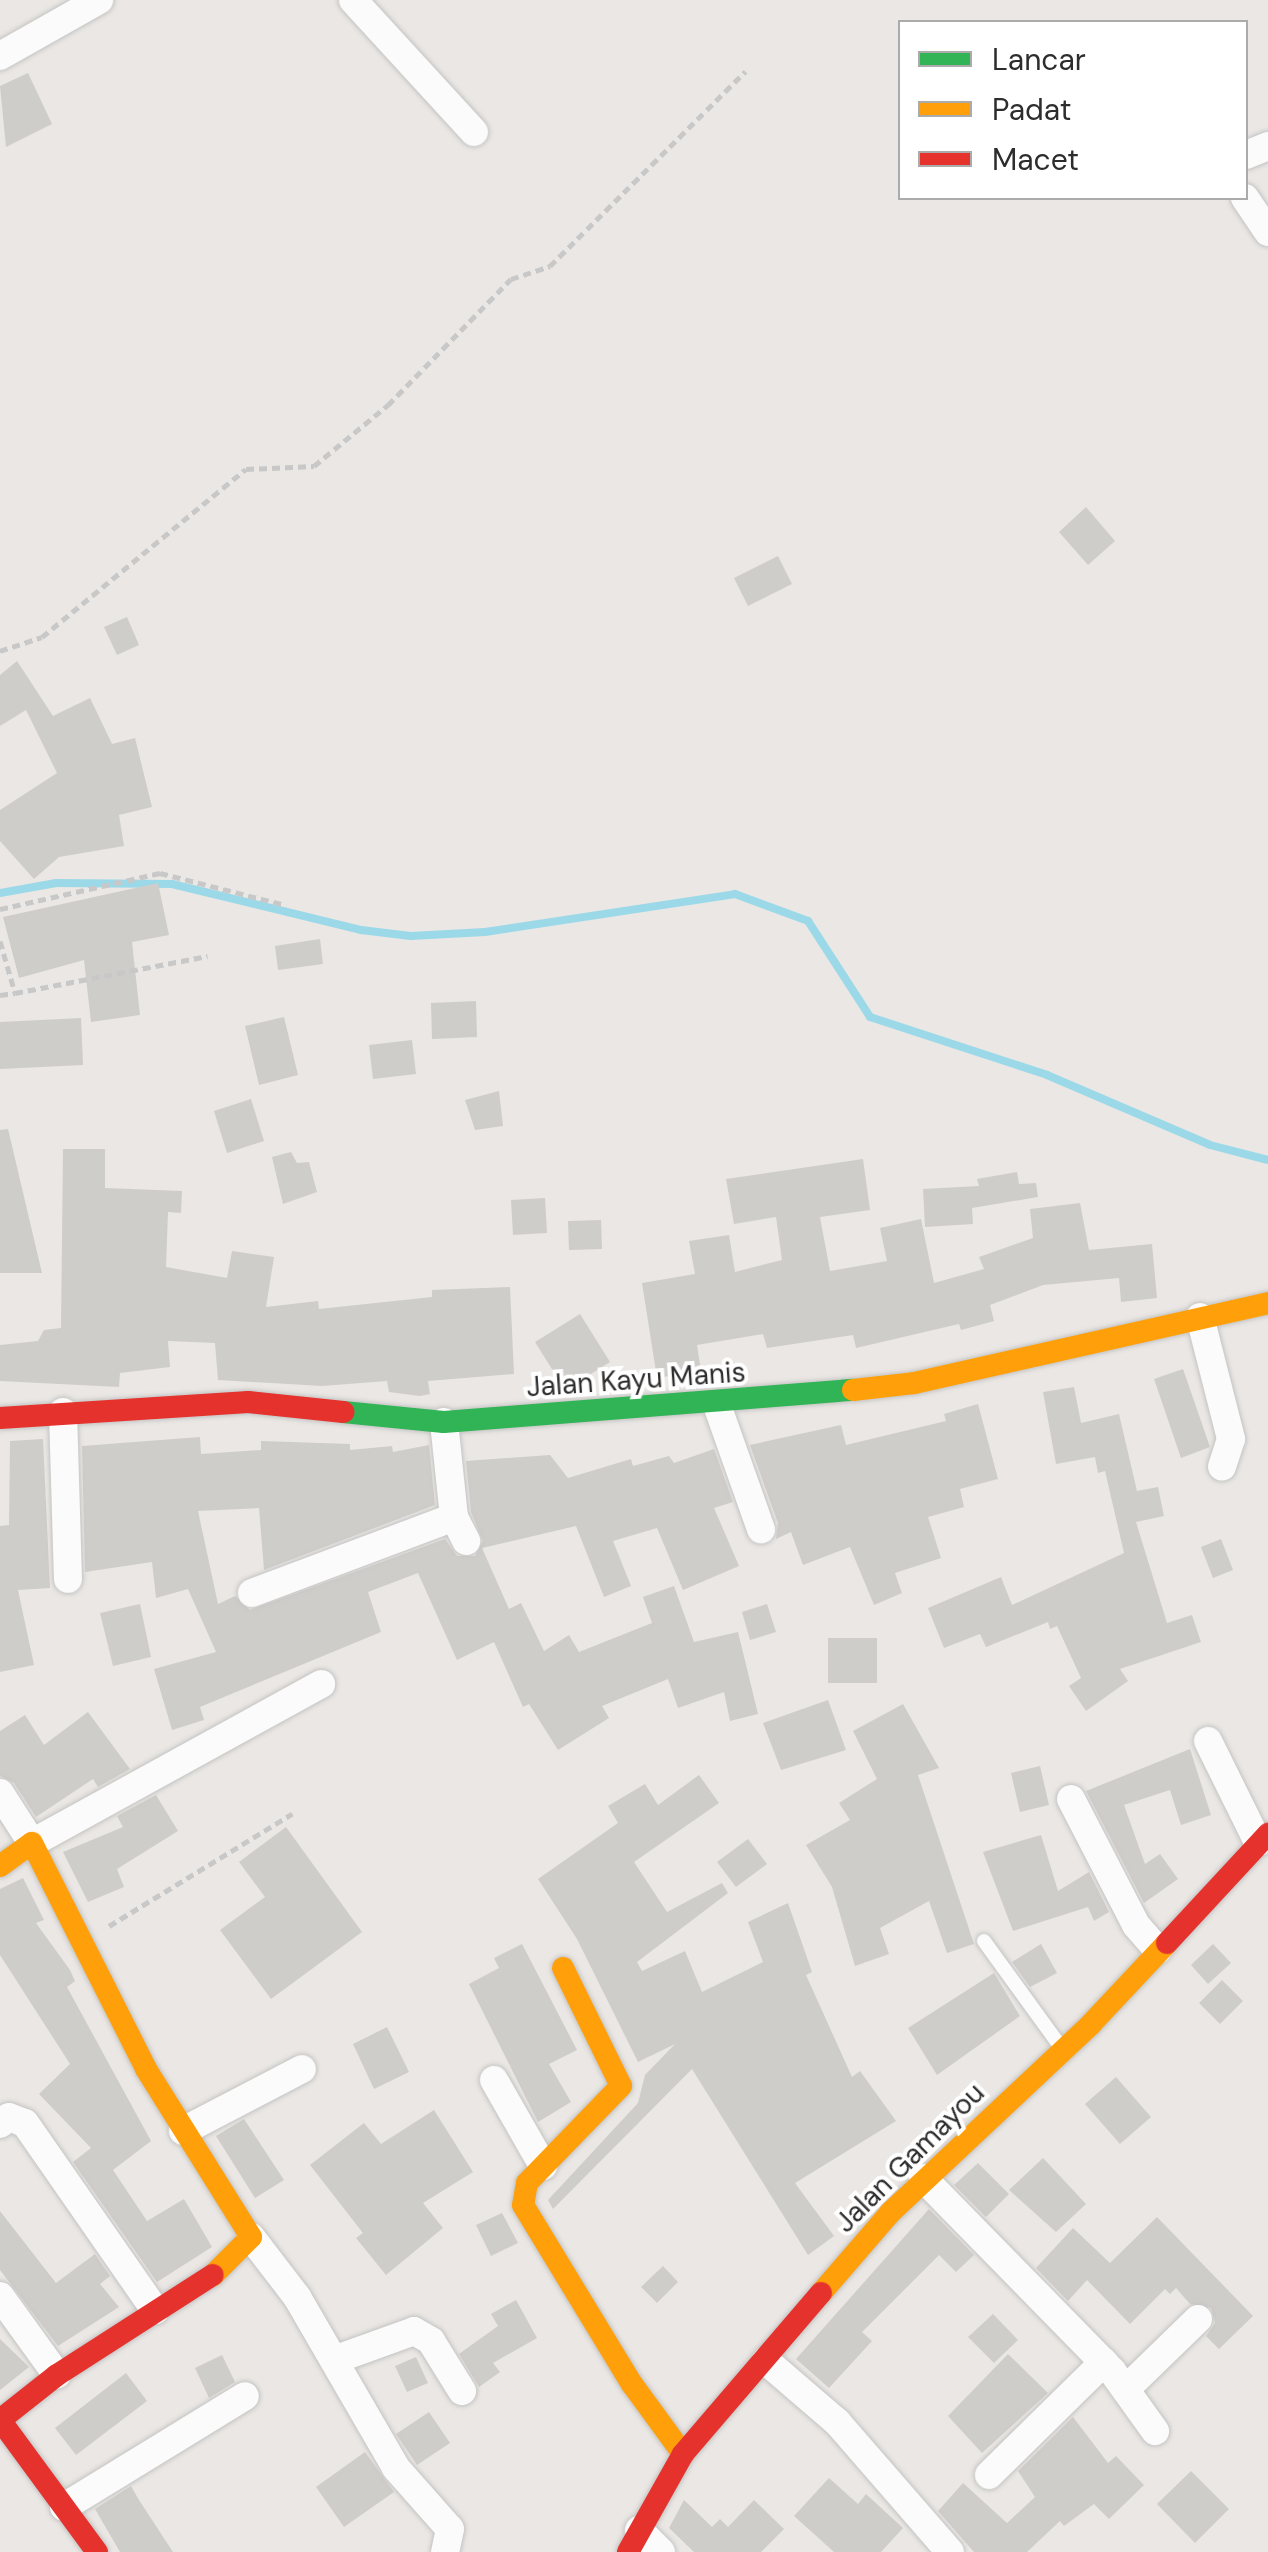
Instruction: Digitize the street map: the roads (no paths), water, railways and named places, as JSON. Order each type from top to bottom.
[{"type":"street","points":[[0,56],[99,0]]},
{"type":"street","points":[[353,0],[474,132]]},
{"type":"street","points":[[1246,200],[1268,232]]},
{"type":"street","name":"Jalan Kayu Manis","points":[[0,1418],[248,1402],[444,1422],[717,1406],[914,1384],[1268,1303]]},
{"type":"street","points":[[1200,1316],[1232,1439],[1222,1466]]},
{"type":"street","points":[[717,1406],[761,1529]]},
{"type":"street","points":[[63,1412],[68,1579]]},
{"type":"street","points":[[252,1593],[460,1529],[444,1422]]},
{"type":"street","points":[[0,1866],[32,1843],[321,1684]]},
{"type":"street","points":[[1208,1741],[1263,1838]]},
{"type":"street","points":[[0,1793],[85,1940],[183,2131],[334,2360],[396,2468],[450,2529],[445,2552]]},
{"type":"street","points":[[1072,1798],[1136,1925],[1158,1950]]},
{"type":"street","name":"Jalan Gamayou","points":[[633,2541],[683,2454],[923,2178],[1063,2050],[1263,1838]]},
{"type":"street","points":[[563,1968],[621,2086],[523,2190],[523,2205],[632,2384],[683,2454]]},
{"type":"street","points":[[183,2131],[302,2070]]},
{"type":"street","points":[[494,2080],[543,2166]]},
{"type":"street","points":[[0,2124],[9,2117],[25,2123],[155,2310]]},
{"type":"street","points":[[923,2178],[1104,2362],[1127,2388],[1155,2431]]},
{"type":"street","points":[[97,2552],[0,2420],[56,2375],[228,2266],[252,2237]]},
{"type":"street","points":[[0,2296],[56,2375]]},
{"type":"street","points":[[1127,2388],[1198,2319]]},
{"type":"street","points":[[334,2360],[414,2331],[430,2341],[462,2391]]},
{"type":"street","points":[[766,2360],[837,2422],[950,2552]]},
{"type":"street","points":[[989,2475],[1104,2362]]},
{"type":"street","points":[[64,2508],[245,2396]]},
{"type":"street","points":[[633,2541],[661,2552]]},
{"type":"lane","points":[[984,1941],[1063,2050]]},
{"type":"waterway","points":[[0,893],[56,883],[172,884],[361,930],[411,936],[485,932],[735,894],[808,921],[870,1017],[1047,1075],[1210,1145],[1268,1160]]}]
